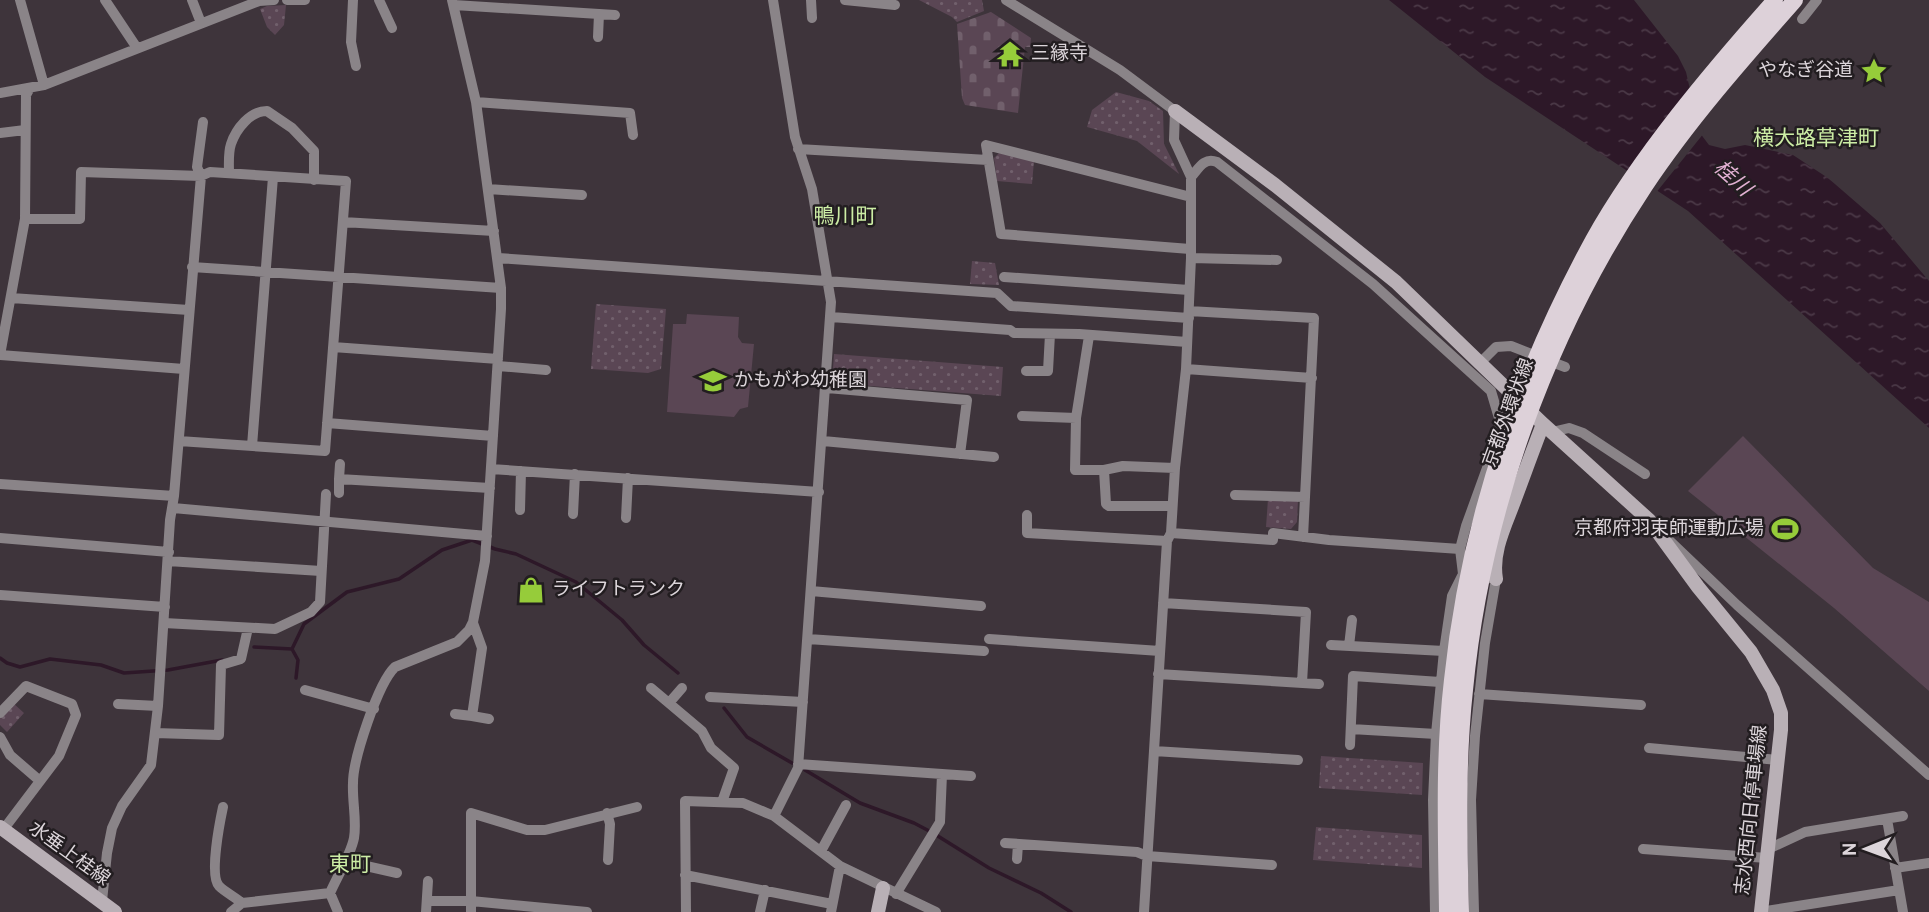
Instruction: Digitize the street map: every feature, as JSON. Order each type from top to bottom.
[{"type":"main road","name":"京都外環状線","points":[[1447,912],[1445,799],[1452,678],[1473,552],[1488,491],[1512,420],[1537,356],[1594,238],[1630,181],[1681,112],[1782,3]]},
{"type":"main road","name":"京都外環状線","points":[[1461,912],[1458,815],[1465,690],[1472,634],[1489,542],[1528,420],[1550,362],[1606,248],[1646,185],[1782,3]]},
{"type":"street","points":[[20,0],[44,85]]},
{"type":"street","points":[[105,0],[137,48]]},
{"type":"street","points":[[192,0],[201,23]]},
{"type":"street","points":[[0,93],[44,85],[259,1],[274,0]]},
{"type":"street","points":[[287,0],[305,0]]},
{"type":"street","points":[[353,0],[351,42],[356,66]]},
{"type":"street","points":[[379,0],[392,28]]},
{"type":"street","points":[[773,0],[785,86],[798,149],[813,189],[831,302],[827,388],[798,764],[774,816]]},
{"type":"street","points":[[811,0],[812,18]]},
{"type":"street","points":[[845,0],[895,5]]},
{"type":"street","points":[[1006,0],[1120,71],[1175,111],[1174,139],[1191,177],[1186,369],[1163,603],[1144,912]]},
{"type":"street","points":[[1801,0],[1814,4],[1801,19]]},
{"type":"street","points":[[338,912],[330,892],[354,838],[355,764],[389,673],[395,667],[457,642],[473,623],[482,582],[501,288],[476,102],[453,2],[615,15]]},
{"type":"street","points":[[1528,402],[1584,274],[1632,193],[1690,113],[1782,3]]},
{"type":"street","points":[[598,37],[599,14]]},
{"type":"street","points":[[0,84],[26,88]]},
{"type":"street","points":[[26,88],[25,219],[0,355],[184,369]]},
{"type":"street","points":[[476,102],[630,113],[633,135]]},
{"type":"street","points":[[229,173],[231,145],[241,127],[253,114],[267,111],[292,128],[314,151],[314,180]]},
{"type":"street","name":"志水西向日停車場線","points":[[1175,111],[1275,185],[1396,282],[1480,362],[1528,402],[1548,428],[1649,520],[1751,653],[1773,690],[1781,713],[1760,912]]},
{"type":"street","points":[[102,901],[112,828],[122,806],[151,765],[201,176],[197,167],[203,122]]},
{"type":"street","points":[[0,134],[25,130]]},
{"type":"street","points":[[1191,197],[986,145],[1001,234],[1190,254],[1277,260]]},
{"type":"street","points":[[798,149],[988,160]]},
{"type":"street","points":[[1191,177],[1203,162],[1217,162],[1373,284],[1490,391],[1499,418],[1499,435],[1466,526],[1460,549],[1462,574]]},
{"type":"street","points":[[25,219],[80,219],[81,173],[201,176],[210,172],[346,181],[325,451],[179,441]]},
{"type":"street","points":[[252,446],[273,177]]},
{"type":"street","points":[[488,189],[582,195]]},
{"type":"street","points":[[343,222],[494,231]]},
{"type":"street","points":[[498,258],[997,293],[1011,306],[1314,318],[1303,537]]},
{"type":"street","points":[[192,267],[501,288]]},
{"type":"street","points":[[1004,277],[1189,290]]},
{"type":"street","points":[[11,298],[189,310]]},
{"type":"street","points":[[831,317],[1187,342]]},
{"type":"street","points":[[1026,371],[1048,370],[1050,334]]},
{"type":"street","points":[[1089,337],[1076,418],[1075,470],[1104,470],[1123,466],[1175,468]]},
{"type":"street","points":[[1480,362],[1496,347],[1511,346],[1565,367]]},
{"type":"street","points":[[333,347],[547,370]]},
{"type":"street","points":[[1186,369],[1312,378]]},
{"type":"street","points":[[827,388],[967,400],[960,454]]},
{"type":"street","points":[[1022,416],[1076,418]]},
{"type":"street","points":[[327,423],[493,436]]},
{"type":"street","points":[[1474,912],[1471,800],[1479,694],[1496,579],[1493,565],[1507,516],[1548,428],[1569,428],[1583,433],[1646,474]]},
{"type":"street","points":[[823,441],[994,457]]},
{"type":"street","points":[[339,493],[340,464]]},
{"type":"street","points":[[491,469],[819,492]]},
{"type":"street","points":[[1104,470],[1105,504],[1171,506]]},
{"type":"street","points":[[520,510],[521,471]]},
{"type":"street","points":[[1435,912],[1433,800],[1436,734],[1440,681],[1452,596],[1496,510],[1526,471]]},
{"type":"street","points":[[573,513],[575,474]]},
{"type":"street","points":[[626,518],[628,478]]},
{"type":"street","points":[[340,479],[490,488]]},
{"type":"street","points":[[0,484],[174,496]]},
{"type":"street","points":[[164,623],[275,629],[312,612],[320,602],[326,494]]},
{"type":"street","points":[[1235,495],[1305,498]]},
{"type":"street","points":[[173,508],[325,522],[486,543]]},
{"type":"street","points":[[1027,515],[1027,533],[1273,540],[1273,533],[1460,549]]},
{"type":"street","points":[[1649,520],[1737,605],[1929,775]]},
{"type":"street","points":[[0,538],[321,571]]},
{"type":"street","points":[[1462,574],[1496,579]]},
{"type":"street","points":[[811,592],[981,606]]},
{"type":"street","points":[[0,595],[165,607]]},
{"type":"street","points":[[1163,603],[1306,612],[1301,683]]},
{"type":"street","points":[[1349,646],[1352,620]]},
{"type":"street","points":[[472,716],[482,648],[473,623]]},
{"type":"street","points":[[155,733],[219,736],[221,665],[242,659],[248,628]]},
{"type":"street","points":[[808,639],[984,651]]},
{"type":"street","points":[[989,639],[1160,651]]},
{"type":"street","points":[[1331,645],[1444,651]]},
{"type":"street","points":[[1158,674],[1319,684]]},
{"type":"street","points":[[1350,746],[1353,676],[1440,681]]},
{"type":"street","points":[[0,713],[26,686],[72,704],[76,715],[59,756],[2,828]]},
{"type":"street","points":[[651,688],[702,731],[711,748],[734,768],[722,802]]},
{"type":"street","points":[[669,703],[682,688]]},
{"type":"street","points":[[304,690],[374,709]]},
{"type":"street","points":[[1479,694],[1641,705]]},
{"type":"street","points":[[710,697],[803,702]]},
{"type":"street","points":[[118,704],[158,706]]},
{"type":"street","points":[[455,714],[489,719]]},
{"type":"street","points":[[1351,729],[1436,734]]},
{"type":"street","points":[[0,737],[10,755],[40,781]]},
{"type":"street","points":[[1649,748],[1777,760]]},
{"type":"street","points":[[1154,751],[1298,760]]},
{"type":"street","points":[[798,764],[971,776]]},
{"type":"street","points":[[878,912],[940,821],[942,774]]},
{"type":"street","points":[[686,912],[685,801],[743,803],[774,816],[840,866],[936,912]]},
{"type":"street","points":[[821,851],[846,805]]},
{"type":"street","points":[[223,807],[216,879],[218,886],[242,903]]},
{"type":"street","points":[[471,906],[471,813],[527,830],[545,830],[637,807]]},
{"type":"street","points":[[607,813],[610,824],[608,860]]},
{"type":"street","points":[[1643,849],[1768,853],[1805,832],[1903,816]]},
{"type":"street","points":[[1887,819],[1903,912]]},
{"type":"street","name":"水垂上桂線","points":[[2,828],[116,912]]},
{"type":"street","points":[[1005,843],[1272,865]]},
{"type":"street","points":[[1017,859],[1018,844]]},
{"type":"street","points":[[344,861],[397,873]]},
{"type":"street","points":[[1895,868],[1929,863]]},
{"type":"street","points":[[685,875],[765,890],[832,908],[840,866]]},
{"type":"street","points":[[426,912],[428,881]]},
{"type":"street","points":[[760,912],[765,890]]},
{"type":"street","points":[[1760,912],[1899,890]]},
{"type":"street","points":[[231,912],[242,903],[330,892]]},
{"type":"street","points":[[427,901],[587,912]]},
{"type":"green space","points":[[919,0],[982,0],[984,11],[957,22]]},
{"type":"green space","points":[[286,5],[284,25],[275,35],[267,27],[260,9]]},
{"type":"green space","points":[[991,12],[1031,38],[1030,47],[1025,47],[1018,113],[965,105],[962,98],[957,24]]},
{"type":"green space","points":[[1116,92],[1149,101],[1163,111],[1164,144],[1179,174],[1137,141],[1087,127],[1092,110]]},
{"type":"green space","points":[[999,153],[1034,161],[1032,184],[997,181],[994,158]]},
{"type":"green space","points":[[972,261],[995,263],[999,285],[970,284]]},
{"type":"green space","points":[[596,304],[666,309],[661,369],[648,373],[591,369]]},
{"type":"green space","points":[[687,314],[739,317],[738,337],[742,343],[754,344],[748,407],[740,409],[734,417],[667,412],[673,324],[686,324]]},
{"type":"green space","points":[[834,354],[1003,367],[1001,396],[832,383]]},
{"type":"green space","name":"京都府羽束師運動広場","points":[[1743,436],[1873,568],[1929,602],[1929,691],[1834,608],[1688,491]]},
{"type":"green space","points":[[1268,499],[1298,500],[1297,522],[1291,529],[1266,527]]},
{"type":"green space","points":[[13,703],[24,713],[7,732],[0,725],[0,717]]},
{"type":"green space","points":[[1321,756],[1423,763],[1422,795],[1319,788]]},
{"type":"green space","points":[[1316,827],[1422,835],[1422,868],[1313,860]]},
{"type":"water","name":"桂川","points":[[1389,0],[1634,0],[1678,56],[1686,72],[1700,133],[1709,145],[1725,149],[1745,145],[1793,155],[1828,178],[1880,223],[1929,281],[1929,428],[1688,211],[1485,77]]},
{"type":"pier","points":[[1693,90],[1704,133],[1655,194],[1628,177]]},
{"type":"waterway","points":[[254,647],[292,649],[304,624],[347,592],[399,579],[442,550],[472,540],[516,554],[576,582],[622,620],[644,645],[678,673]]},
{"type":"waterway","points":[[292,649],[298,660],[296,678]]},
{"type":"waterway","points":[[0,658],[20,667],[50,659],[101,665],[124,673],[168,670],[222,660]]},
{"type":"waterway","points":[[724,708],[747,737],[792,763]]},
{"type":"waterway","points":[[805,770],[860,803],[933,833],[989,868],[1041,893],[1071,912]]},
{"type":"place","name":"三縁寺","points":[[1010,54]]},
{"type":"place","name":"やなぎ谷道","points":[[1874,71]]},
{"type":"place","name":"かもがわ幼稚園","points":[[713,381]]},
{"type":"place","name":"京都府羽束師運動広場","points":[[1785,529]]},
{"type":"place","name":"ライフトランク","points":[[531,590]]},
{"type":"district","name":"横大路草津町","points":[[1816,139]]},
{"type":"district","name":"鴨川町","points":[[845,217]]},
{"type":"district","name":"東町","points":[[350,865]]}]
